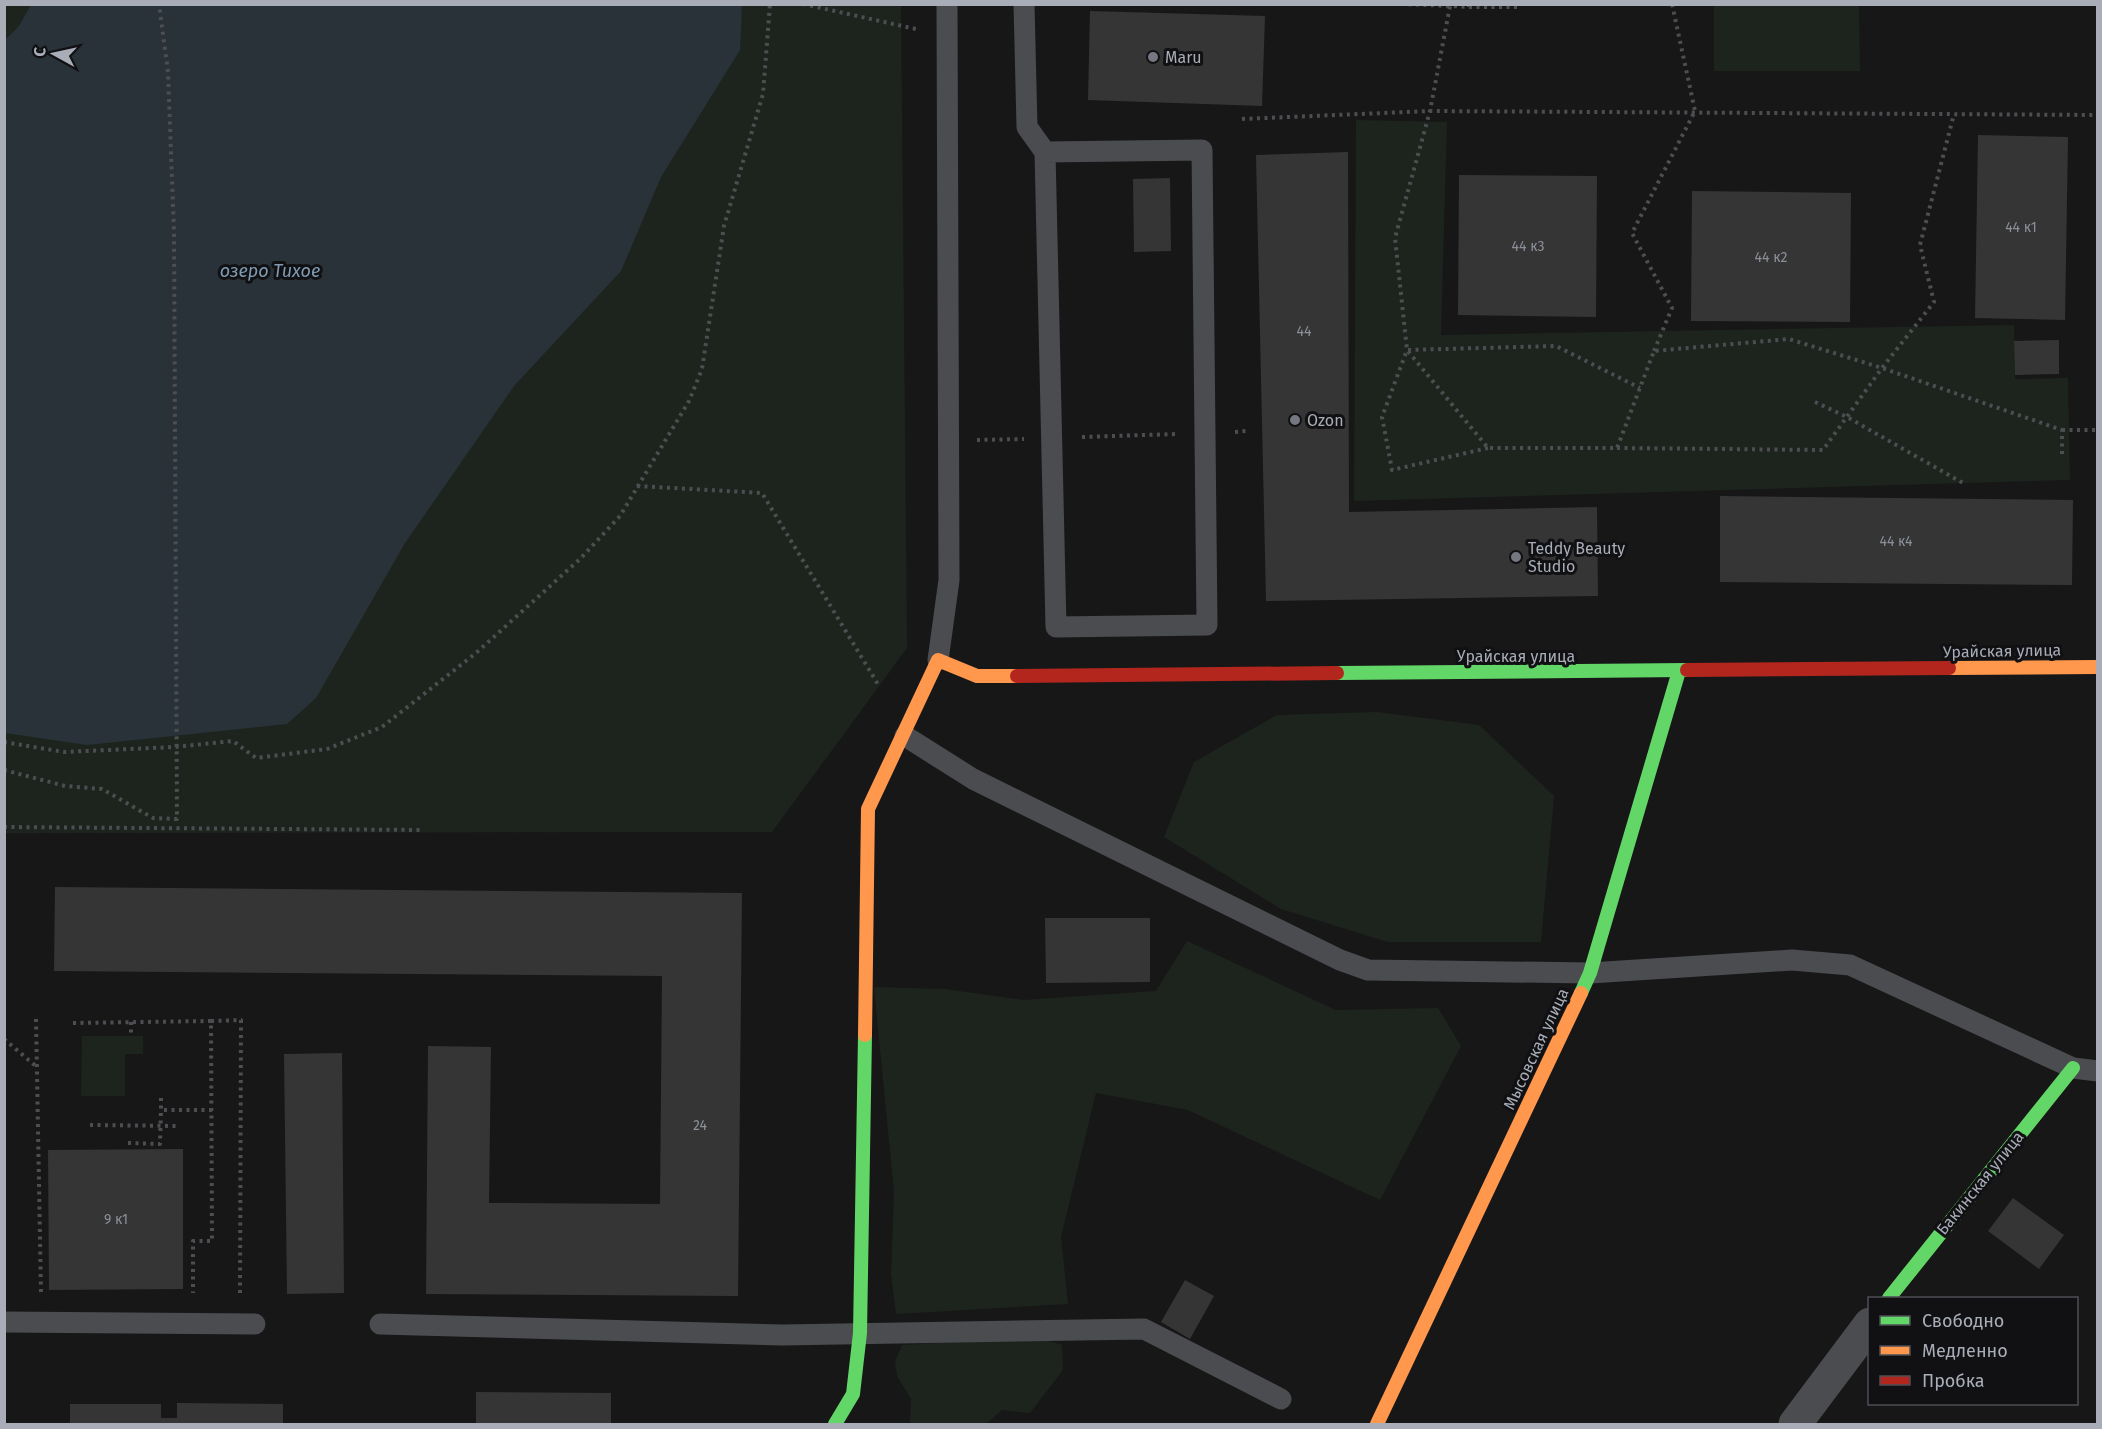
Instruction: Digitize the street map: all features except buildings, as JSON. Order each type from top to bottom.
[{"type":"street","name":"Урайская улица","points":[[938,660],[977,676],[2097,667]]},
{"type":"street","points":[[835,1425],[853,1394],[860,1333],[868,809],[905,736],[938,660]]},
{"type":"street","name":"Мысовская улица","points":[[1377,1425],[1590,973],[1679,671]]},
{"type":"street","name":"Бакинская улица","points":[[1891,1297],[2073,1068]]},
{"type":"street","points":[[1795,1425],[1868,1325]]},
{"type":"lane","points":[[938,660],[949,580],[947,4]]},
{"type":"lane","points":[[1024,4],[1027,127],[1045,152],[1056,627],[1207,625],[1202,150],[1045,152]]},
{"type":"lane","points":[[905,736],[973,779],[1340,960],[1368,970],[1590,973],[1792,960],[1850,964],[2073,1068],[2097,1071]]},
{"type":"lane","points":[[4,1322],[255,1323]]},
{"type":"lane","points":[[380,1324],[782,1335],[1144,1329],[1281,1399]]},
{"type":"path","points":[[4,770],[64,786],[102,789],[153,818],[177,819],[174,233],[168,72],[159,4]]},
{"type":"path","points":[[4,742],[64,752],[176,747],[233,741],[256,758],[327,749],[382,727],[476,653],[580,559],[620,516],[689,401],[702,369],[724,226],[763,94],[770,4]]},
{"type":"path","points":[[803,4],[947,35]]},
{"type":"path","points":[[1401,4],[1519,7],[1520,4]]},
{"type":"path","points":[[1617,448],[1672,308],[1632,233],[1695,111],[1672,4]]},
{"type":"path","points":[[1450,6],[1430,111],[1395,238],[1407,350],[1382,417],[1392,470],[1488,448],[1823,450],[1882,368],[1934,302],[1920,245],[1954,114]]},
{"type":"path","points":[[1242,119],[1430,111],[2097,115]]},
{"type":"path","points":[[1654,351],[1788,339],[1882,368],[2062,430],[2097,430]]},
{"type":"path","points":[[1407,350],[1556,346],[1640,388]]},
{"type":"path","points":[[1407,350],[1488,448]]},
{"type":"path","points":[[1815,402],[1847,417],[1963,483]]},
{"type":"path","points":[[2062,430],[2062,458]]},
{"type":"path","points":[[970,440],[1246,432]]},
{"type":"path","points":[[637,486],[762,493],[879,687]]},
{"type":"path","points":[[4,827],[422,830]]},
{"type":"path","points":[[36,1019],[42,1323]]},
{"type":"path","points":[[73,1023],[241,1020],[240,1300]]},
{"type":"path","points":[[184,1293],[194,1293],[193,1241],[212,1241],[211,1021]]},
{"type":"path","points":[[131,1022],[131,1034]]},
{"type":"path","points":[[4,1039],[38,1069]]},
{"type":"path","points":[[128,1143],[160,1144],[161,1098]]},
{"type":"path","points":[[160,1110],[212,1110]]},
{"type":"path","points":[[90,1125],[179,1125]]},
{"type":"shaded area","points":[[4,5],[901,5],[907,648],[772,832],[5,833]]},
{"type":"shaded area","points":[[1714,5],[1859,5],[1860,71],[1714,71]]},
{"type":"shaded area","points":[[1356,120],[1447,122],[1441,335],[2014,325],[2015,379],[2068,378],[2070,480],[1354,501]]},
{"type":"shaded area","points":[[1377,712],[1479,725],[1554,796],[1541,942],[1388,942],[1281,909],[1164,837],[1194,762],[1277,715]]},
{"type":"shaded area","points":[[1187,941],[1336,1010],[1438,1008],[1461,1046],[1380,1200],[1188,1110],[1096,1093],[1061,1237],[1068,1304],[896,1314],[891,1274],[894,1192],[874,987],[945,989],[1023,1000],[1156,991]]},
{"type":"shaded area","points":[[82,1036],[143,1036],[143,1054],[125,1054],[125,1096],[81,1096]]},
{"type":"shaded area","points":[[1037,1337],[1062,1345],[1063,1370],[1030,1413],[1002,1410],[986,1424],[910,1424],[911,1399],[897,1376],[895,1362],[902,1345]]},
{"type":"water","name":"озеро Тихое","points":[[31,5],[742,5],[740,50],[661,177],[621,271],[514,386],[405,543],[316,698],[287,724],[87,745],[5,733],[4,41],[19,26]]},
{"type":"traffic: fast","points":[[1337,673],[1687,670]]},
{"type":"traffic: fast","points":[[1581,993],[1590,973],[1679,671]]},
{"type":"traffic: fast","points":[[835,1424],[853,1394],[860,1333],[865,1035]]},
{"type":"traffic: fast","points":[[1890,1297],[2073,1068]]},
{"type":"traffic: slow","points":[[865,1035],[868,809],[938,660],[977,676],[1017,676]]},
{"type":"traffic: slow","points":[[1949,668],[2098,667]]},
{"type":"traffic: slow","points":[[1377,1424],[1581,993]]},
{"type":"traffic: jam","points":[[1687,670],[1949,668]]},
{"type":"traffic: jam","points":[[1017,676],[1337,673]]},
{"type":"place","name":"Maru","points":[[1153,57]]},
{"type":"place","name":"Ozon","points":[[1295,420]]},
{"type":"place","name":"Teddy Beauty Studio","points":[[1516,557]]}]
